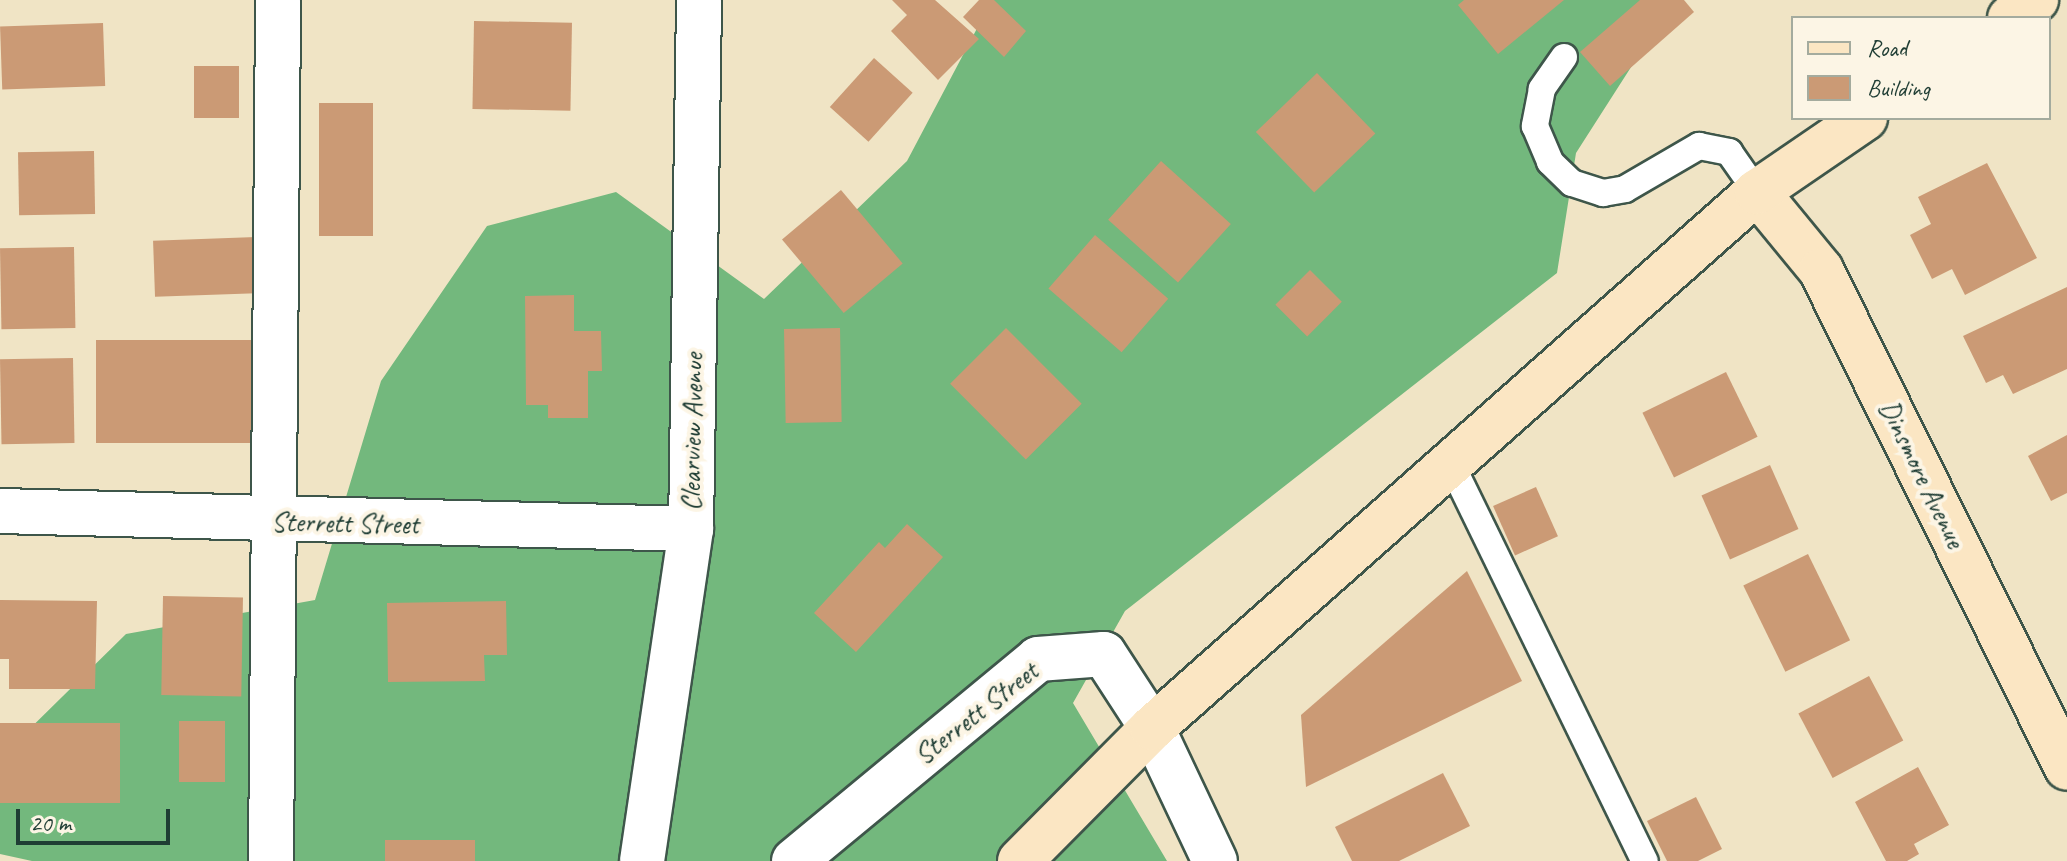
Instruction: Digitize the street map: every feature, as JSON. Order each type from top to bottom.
[{"type":"main road","points":[[2013,16],[2036,0]]},
{"type":"main road","points":[[1020,861],[1152,728],[1757,192],[1862,120]]},
{"type":"main road","name":"Dinsmore Avenue","points":[[1757,192],[1821,270],[2067,768]]},
{"type":"street","points":[[271,861],[278,0]]},
{"type":"street","name":"Clearview Avenue","points":[[642,861],[691,529],[699,0]]},
{"type":"street","name":"Sterrett Street","points":[[0,511],[273,522],[691,529]]},
{"type":"street","name":"Sterrett Street","points":[[794,861],[1038,659],[1104,654],[1152,728]]},
{"type":"street","points":[[1152,728],[1215,861]]},
{"type":"lane","points":[[1564,57],[1542,89],[1535,126],[1550,162],[1572,183],[1603,193],[1625,189],[1699,146],[1729,152],[1757,192]]},
{"type":"lane","points":[[1451,464],[1645,861]]},
{"type":"green space","points":[[992,0],[1674,0],[1576,153],[1557,273],[1125,611],[1073,703],[1167,861],[32,861],[0,854],[0,758],[126,634],[315,600],[381,381],[487,226],[616,192],[764,299],[907,161]]},
{"type":"building","points":[[892,0],[935,0],[979,39],[938,80],[891,31],[907,15]]},
{"type":"building","points":[[979,0],[994,0],[1026,31],[1004,57],[963,17]]},
{"type":"building","points":[[1464,0],[1564,0],[1498,54],[1458,5]]},
{"type":"building","points":[[1640,0],[1684,0],[1694,12],[1610,86],[1580,52]]},
{"type":"building","points":[[474,21],[572,23],[570,111],[472,109]]},
{"type":"building","points":[[103,23],[105,86],[2,90],[0,27]]},
{"type":"building","points":[[874,58],[913,93],[868,142],[830,107]]},
{"type":"building","points":[[194,66],[239,66],[239,118],[194,118]]},
{"type":"building","points":[[1317,73],[1375,133],[1314,192],[1256,132]]},
{"type":"building","points":[[319,103],[373,103],[373,236],[319,236]]},
{"type":"building","points":[[94,151],[95,214],[19,215],[18,152]]},
{"type":"building","points":[[1161,161],[1231,224],[1178,283],[1108,220]]},
{"type":"building","points":[[1987,163],[2037,258],[1965,295],[1952,269],[1932,279],[1910,235],[1931,224],[1918,197]]},
{"type":"building","points":[[841,190],[903,264],[844,313],[782,239]]},
{"type":"building","points":[[1095,235],[1168,299],[1122,352],[1048,289]]},
{"type":"building","points":[[259,237],[261,293],[155,297],[153,241]]},
{"type":"building","points":[[74,247],[75,328],[1,329],[0,248]]},
{"type":"building","points":[[1310,270],[1342,302],[1307,336],[1275,305]]},
{"type":"building","points":[[2067,287],[2067,369],[2013,394],[2003,375],[1986,383],[1963,336]]},
{"type":"building","points":[[574,295],[574,331],[601,331],[602,371],[588,371],[588,418],[548,418],[548,405],[526,405],[525,296]]},
{"type":"building","points":[[840,328],[842,422],[786,423],[784,329]]},
{"type":"building","points":[[1006,328],[1082,404],[1026,460],[950,384]]},
{"type":"building","points":[[96,340],[258,340],[258,443],[96,443]]},
{"type":"building","points":[[73,358],[74,443],[1,444],[0,359]]},
{"type":"building","points":[[1726,372],[1758,437],[1674,477],[1642,413]]},
{"type":"building","points":[[2067,435],[2067,493],[2051,501],[2028,456]]},
{"type":"building","points":[[1770,465],[1798,529],[1730,559],[1701,496]]},
{"type":"building","points":[[1536,487],[1558,536],[1515,555],[1493,506]]},
{"type":"building","points":[[907,524],[943,557],[856,652],[814,613],[879,542],[885,548]]},
{"type":"building","points":[[1808,554],[1850,640],[1785,672],[1743,586]]},
{"type":"building","points":[[1467,571],[1522,681],[1306,787],[1301,715]]},
{"type":"building","points":[[163,596],[243,597],[241,696],[161,695]]},
{"type":"building","points":[[0,600],[97,601],[95,689],[9,689],[9,659],[0,659]]},
{"type":"building","points":[[506,601],[507,655],[484,655],[485,681],[388,682],[387,603]]},
{"type":"building","points":[[1869,676],[1903,740],[1833,778],[1798,714]]},
{"type":"building","points":[[179,721],[225,721],[225,782],[179,782]]},
{"type":"building","points":[[0,723],[120,723],[120,803],[0,803]]},
{"type":"building","points":[[1918,767],[1949,825],[1914,844],[1919,854],[1907,861],[1886,861],[1855,802]]},
{"type":"building","points":[[1443,773],[1470,826],[1399,861],[1352,861],[1335,827]]},
{"type":"building","points":[[1696,797],[1722,849],[1698,861],[1667,861],[1647,821]]},
{"type":"building","points":[[385,840],[475,840],[475,861],[385,861]]}]
